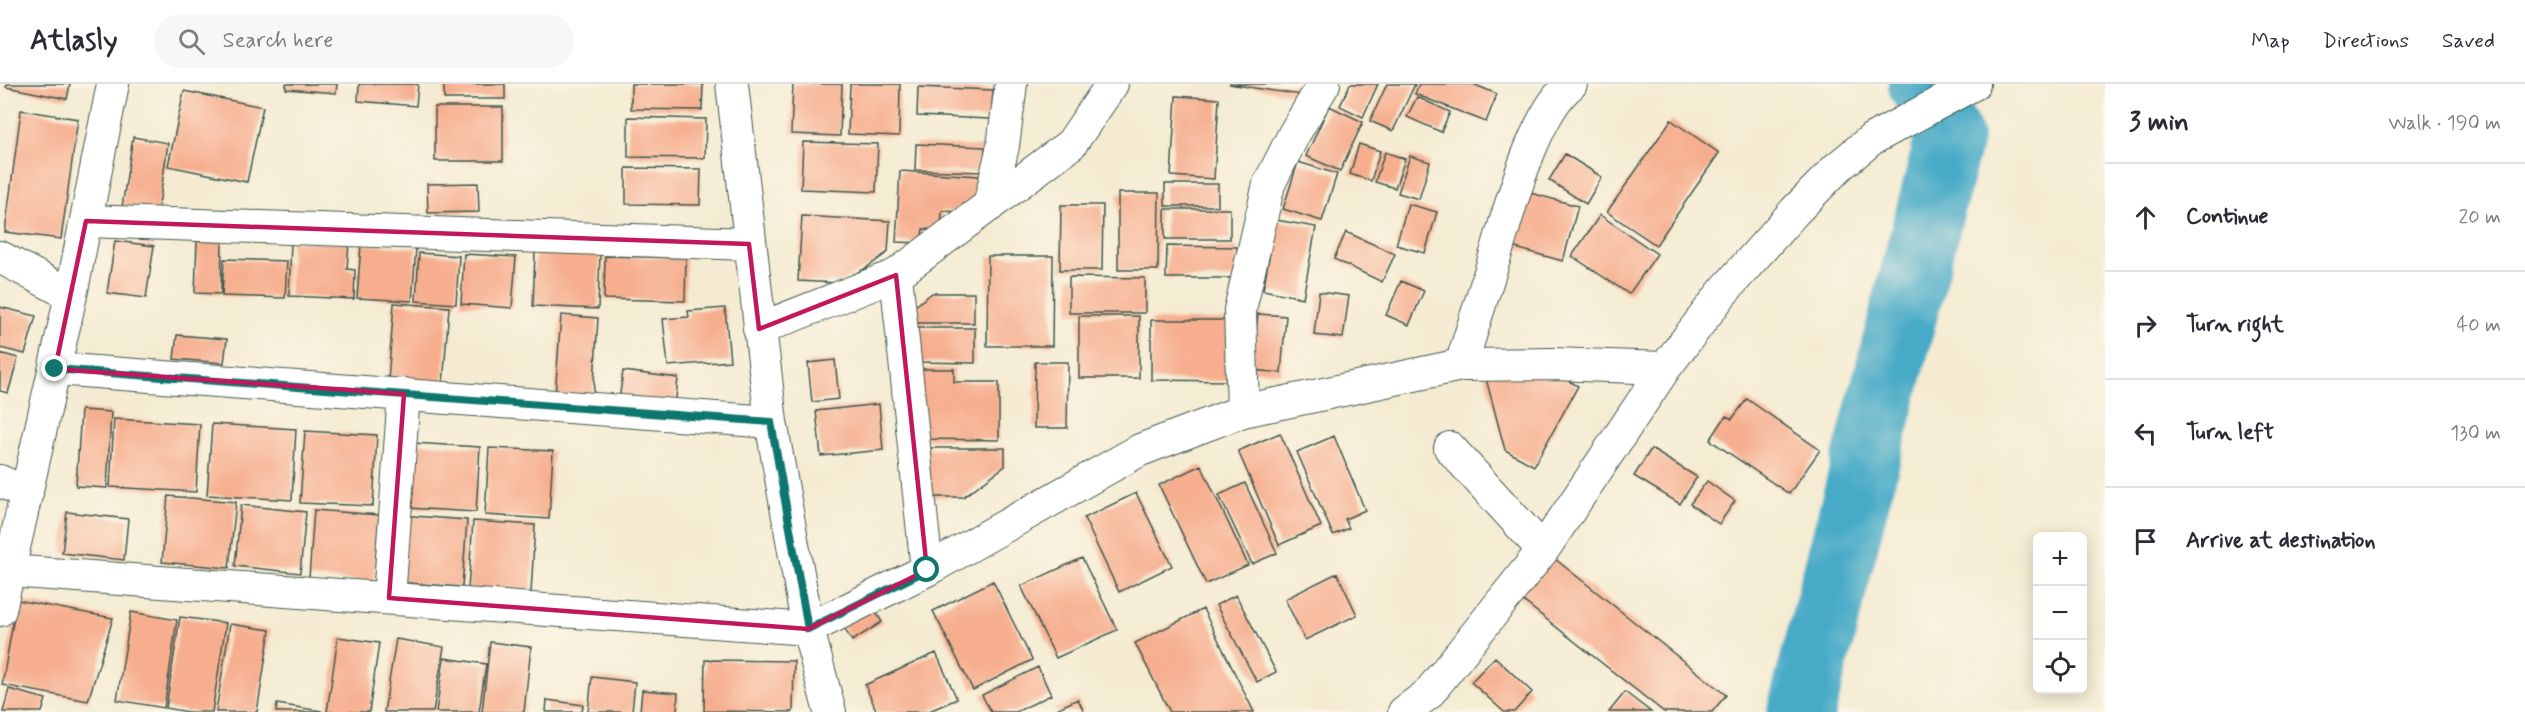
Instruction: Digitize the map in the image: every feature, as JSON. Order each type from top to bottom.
[{"type":"street","points":[[0,610],[9,571],[14,487],[55,369],[113,84]]},
{"type":"street","points":[[732,84],[771,422],[808,629],[830,712]]},
{"type":"street","points":[[989,206],[1003,146],[1011,84]]},
{"type":"street","points":[[759,329],[896,275],[1071,144],[1112,84]]},
{"type":"street","points":[[1243,411],[1240,310],[1269,184],[1294,134],[1324,84]]},
{"type":"street","points":[[1461,365],[1519,179],[1546,115],[1564,89],[1571,84]]},
{"type":"street","points":[[1404,712],[1428,694],[1543,550],[1665,368],[1723,292],[1795,211],[1838,167],[1872,139],[1974,84]]},
{"type":"street","points":[[86,221],[749,244]]},
{"type":"street","points":[[0,258],[71,295]]},
{"type":"street","points":[[896,275],[927,570]]},
{"type":"street","points":[[9,571],[808,629],[927,570],[1140,450],[1243,411],[1461,365],[1553,364],[1665,368]]},
{"type":"street","points":[[55,369],[771,422]]},
{"type":"street","points":[[389,598],[404,394]]},
{"type":"street","points":[[1450,448],[1543,550]]},
{"type":"highlighted area","points":[[86,221],[749,244],[759,329],[896,275],[927,570],[808,629],[389,598],[404,394],[55,369]]},
{"type":"building","points":[[7,84],[70,84],[67,99],[6,87]]},
{"type":"building","points":[[286,84],[337,84],[336,93],[286,89]]},
{"type":"building","points":[[359,84],[418,84],[416,106],[358,101]]},
{"type":"building","points":[[444,84],[505,84],[505,99],[444,99]]},
{"type":"building","points":[[631,84],[703,84],[702,110],[631,109]]},
{"type":"building","points":[[793,84],[842,84],[840,136],[791,134]]},
{"type":"building","points":[[850,84],[900,84],[899,136],[848,134]]},
{"type":"building","points":[[1229,84],[1309,84],[1307,96]]},
{"type":"building","points":[[1350,84],[1378,84],[1363,117],[1340,106]]},
{"type":"building","points":[[1387,84],[1415,84],[1393,131],[1370,121]]},
{"type":"building","points":[[1419,84],[1473,84],[1497,94],[1486,122],[1415,94]]},
{"type":"building","points":[[918,87],[993,90],[991,119],[917,116]]},
{"type":"building","points":[[184,91],[263,107],[247,182],[168,166]]},
{"type":"building","points":[[1176,96],[1219,99],[1214,179],[1171,176]]},
{"type":"building","points":[[1417,97],[1450,112],[1441,132],[1407,117]]},
{"type":"building","points":[[1329,106],[1363,122],[1340,171],[1306,156]]},
{"type":"building","points":[[435,107],[503,107],[503,161],[435,161]]},
{"type":"building","points":[[21,110],[78,119],[61,239],[5,232]]},
{"type":"building","points":[[628,117],[706,119],[705,158],[628,157]]},
{"type":"building","points":[[1671,120],[1719,153],[1656,245],[1607,212]]},
{"type":"building","points":[[133,137],[168,143],[158,212],[122,207]]},
{"type":"building","points":[[803,142],[878,144],[876,192],[801,189]]},
{"type":"building","points":[[916,144],[985,147],[985,172],[915,170]]},
{"type":"building","points":[[1359,144],[1380,151],[1371,181],[1350,174]]},
{"type":"building","points":[[1385,152],[1405,159],[1395,188],[1375,182]]},
{"type":"building","points":[[1565,154],[1602,177],[1586,204],[1549,180]]},
{"type":"building","points":[[1410,156],[1430,162],[1419,199],[1398,193]]},
{"type":"building","points":[[1298,162],[1337,174],[1322,221],[1283,209]]},
{"type":"building","points":[[626,168],[701,169],[700,205],[626,204]]},
{"type":"building","points":[[900,171],[979,176],[977,204],[963,204],[962,212],[942,211],[941,230],[923,229],[921,243],[896,242]]},
{"type":"building","points":[[478,183],[479,212],[428,213],[427,184]]},
{"type":"building","points":[[1165,184],[1218,184],[1218,206],[1165,206]]},
{"type":"building","points":[[1516,189],[1578,206],[1563,261],[1501,244]]},
{"type":"building","points":[[1118,193],[1159,193],[1158,270],[1118,270]]},
{"type":"building","points":[[1408,204],[1437,212],[1425,253],[1396,245]]},
{"type":"building","points":[[1061,205],[1103,205],[1102,270],[1060,270]]},
{"type":"building","points":[[1165,209],[1230,209],[1230,239],[1165,239]]},
{"type":"building","points":[[1600,215],[1657,254],[1629,294],[1572,256]]},
{"type":"building","points":[[802,216],[890,221],[888,252],[866,268],[838,283],[798,281]]},
{"type":"building","points":[[1276,220],[1316,227],[1303,298],[1263,290]]},
{"type":"building","points":[[1346,232],[1395,254],[1382,282],[1334,259]]},
{"type":"building","points":[[115,241],[154,246],[146,298],[107,293]]},
{"type":"building","points":[[197,241],[222,242],[221,294],[195,293]]},
{"type":"building","points":[[291,241],[349,243],[347,269],[355,270],[354,299],[289,296]]},
{"type":"building","points":[[361,244],[416,248],[412,301],[357,298]]},
{"type":"building","points":[[1167,246],[1237,247],[1237,278],[1166,278]]},
{"type":"building","points":[[535,252],[600,254],[598,309],[533,306]]},
{"type":"building","points":[[419,253],[459,256],[456,304],[416,301]]},
{"type":"building","points":[[464,254],[516,257],[512,308],[461,304]]},
{"type":"building","points":[[605,256],[686,258],[685,301],[604,299]]},
{"type":"building","points":[[988,256],[1053,256],[1052,346],[987,346]]},
{"type":"building","points":[[224,259],[287,261],[285,298],[222,296]]},
{"type":"building","points":[[1069,277],[1145,278],[1145,313],[1069,313]]},
{"type":"building","points":[[1401,281],[1424,291],[1409,325],[1386,315]]},
{"type":"building","points":[[1319,292],[1349,296],[1343,338],[1314,335]]},
{"type":"building","points":[[932,293],[974,293],[974,323],[914,323],[914,307]]},
{"type":"building","points":[[394,303],[449,307],[443,385],[388,381]]},
{"type":"building","points":[[0,307],[36,316],[25,354],[0,348]]},
{"type":"building","points":[[725,308],[730,361],[668,366],[663,319],[689,317],[688,311]]},
{"type":"building","points":[[1258,314],[1286,316],[1281,373],[1252,370]]},
{"type":"building","points":[[561,315],[598,318],[593,399],[555,396]]},
{"type":"building","points":[[1079,316],[1139,316],[1139,378],[1079,378]]},
{"type":"building","points":[[1151,320],[1228,320],[1228,381],[1151,380]]},
{"type":"building","points":[[914,328],[975,328],[975,363],[914,362]]},
{"type":"building","points":[[177,335],[227,339],[224,363],[174,359]]},
{"type":"building","points":[[0,353],[18,358],[8,393],[0,391]]},
{"type":"building","points":[[835,360],[839,399],[812,402],[808,363]]},
{"type":"building","points":[[1035,362],[1068,362],[1067,428],[1034,428]]},
{"type":"building","points":[[921,369],[954,369],[954,382],[999,382],[999,440],[921,439]]},
{"type":"building","points":[[1549,370],[1578,386],[1534,466],[1505,450],[1485,375]]},
{"type":"building","points":[[623,371],[678,378],[675,408],[619,401]]},
{"type":"building","points":[[1747,399],[1820,450],[1789,494],[1710,440],[1726,416],[1732,419]]},
{"type":"building","points":[[879,404],[883,450],[821,456],[816,411]]},
{"type":"building","points":[[81,410],[111,412],[107,488],[76,486]]},
{"type":"building","points":[[114,419],[200,424],[196,492],[110,487]]},
{"type":"building","points":[[212,424],[296,429],[292,500],[207,495]]},
{"type":"building","points":[[305,431],[377,435],[373,506],[300,503]]},
{"type":"building","points":[[1280,433],[1321,526],[1279,545],[1238,451]]},
{"type":"building","points":[[1334,436],[1365,510],[1345,519],[1349,528],[1333,535],[1297,452]]},
{"type":"building","points":[[412,443],[480,447],[476,512],[408,508]]},
{"type":"building","points":[[489,448],[553,451],[549,519],[485,515]]},
{"type":"building","points":[[925,448],[1005,448],[1005,466],[963,497],[925,497]]},
{"type":"building","points":[[1651,449],[1697,477],[1680,504],[1634,476]]},
{"type":"building","points":[[1201,465],[1248,565],[1206,584],[1159,485]]},
{"type":"building","points":[[1707,481],[1735,501],[1719,524],[1690,504]]},
{"type":"building","points":[[1245,483],[1277,553],[1252,564],[1219,495]]},
{"type":"building","points":[[1136,493],[1172,566],[1119,592],[1084,518]]},
{"type":"building","points":[[168,496],[236,502],[229,568],[162,562]]},
{"type":"building","points":[[241,505],[306,512],[300,573],[235,566]]},
{"type":"building","points":[[314,510],[379,515],[374,582],[309,578]]},
{"type":"building","points":[[67,512],[128,519],[124,560],[62,553]]},
{"type":"building","points":[[400,515],[467,520],[462,587],[394,582]]},
{"type":"building","points":[[473,521],[535,525],[531,593],[468,589]]},
{"type":"building","points":[[1550,555],[1726,695],[1712,712],[1664,712],[1517,596]]},
{"type":"building","points":[[1082,558],[1117,630],[1056,658],[1021,586]]},
{"type":"building","points":[[1337,573],[1357,615],[1305,640],[1285,599]]},
{"type":"building","points":[[993,581],[1032,660],[973,690],[933,611]]},
{"type":"building","points":[[1236,595],[1276,672],[1257,682],[1216,605]]},
{"type":"building","points":[[17,600],[113,618],[88,701],[2,685]]},
{"type":"building","points":[[870,603],[882,622],[852,641],[841,623]]},
{"type":"building","points":[[1203,609],[1254,712],[1170,712],[1135,643]]},
{"type":"building","points":[[131,612],[177,620],[164,708],[117,700]]},
{"type":"building","points":[[180,617],[226,623],[212,712],[188,712],[166,708]]},
{"type":"building","points":[[230,624],[270,630],[257,712],[216,712]]},
{"type":"building","points":[[338,637],[379,643],[369,712],[327,712]]},
{"type":"building","points":[[396,639],[444,647],[433,712],[384,712]]},
{"type":"building","points":[[490,642],[531,647],[524,712],[482,712]]},
{"type":"building","points":[[936,653],[957,699],[927,712],[877,712],[865,685]]},
{"type":"building","points":[[1495,657],[1532,692],[1514,712],[1504,712],[1471,682]]},
{"type":"building","points":[[444,658],[486,664],[479,712],[436,712]]},
{"type":"building","points":[[705,660],[794,661],[793,712],[704,711]]},
{"type":"building","points":[[1038,667],[1051,695],[1016,712],[991,712],[982,695]]},
{"type":"building","points":[[592,677],[635,682],[632,712],[588,712]]},
{"type":"building","points":[[9,689],[46,699],[42,712],[3,712]]},
{"type":"building","points":[[642,690],[678,693],[677,712],[640,712]]},
{"type":"building","points":[[1625,692],[1651,712],[1609,712]]},
{"type":"building","points":[[1078,699],[1084,712],[1055,712],[1054,710]]},
{"type":"building","points":[[547,700],[583,705],[582,712],[546,712]]},
{"type":"building","points":[[277,704],[321,711],[276,712]]},
{"type":"waterway","points":[[1801,712],[1949,138],[1922,84]]},
{"type":"route","points":[[55,369],[771,422],[808,629],[927,570]]}]
